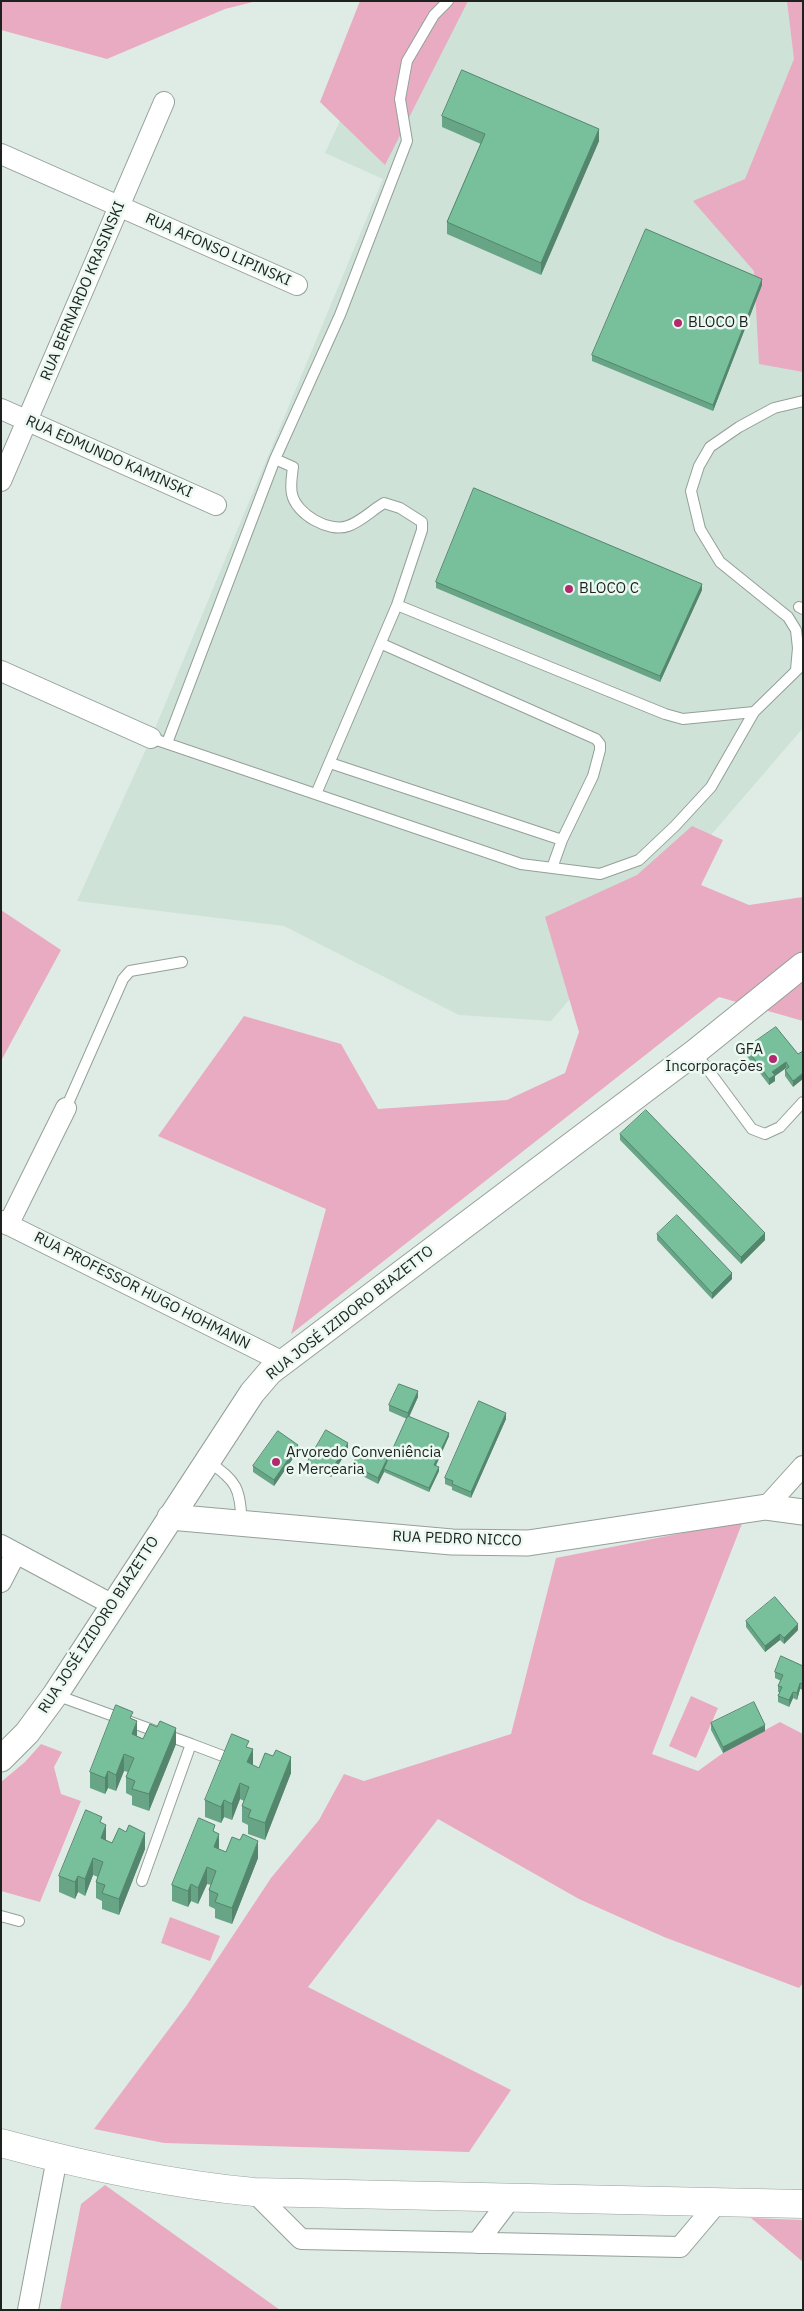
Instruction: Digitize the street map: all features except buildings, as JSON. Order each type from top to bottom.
[{"type":"main road","points":[[1,2143],[154,2180],[254,2192],[803,2204]]},
{"type":"street","name":"RUA BERNARDO KRASINSKI","points":[[1,481],[164,102]]},
{"type":"street","name":"RUA AFONSO LIPINSKI","points":[[1,154],[297,285]]},
{"type":"street","name":"RUA EDMUNDO KAMINSKI","points":[[1,409],[216,504]]},
{"type":"street","points":[[1,671],[159,741]]},
{"type":"street","name":"RUA JOSÉ IZIDORO BIAZETTO","points":[[1,1759],[27,1733],[55,1695],[260,1382],[283,1362],[695,1052],[803,965]]},
{"type":"street","points":[[5,1223],[66,1108]]},
{"type":"street","name":"RUA PROFESSOR HUGO HOHMANN","points":[[5,1223],[283,1362]]},
{"type":"street","points":[[766,1507],[803,1466]]},
{"type":"street","name":"RUA PEDRO NICCO","points":[[170,1517],[497,1544],[551,1540],[766,1507],[803,1512]]},
{"type":"street","points":[[1,1582],[8,1549],[113,1604]]},
{"type":"street","points":[[28,2310],[57,2158]]},
{"type":"street","points":[[254,2192],[301,2239],[477,2243],[680,2247],[718,2202]]},
{"type":"street","points":[[477,2243],[510,2198]]},
{"type":"lane","points":[[448,1],[434,15],[407,61],[400,99],[407,141],[340,316],[275,459],[159,741],[521,864],[600,874],[639,860],[675,826],[711,787],[754,712],[800,667],[796,630],[788,617],[720,562],[700,529],[691,491],[699,466],[710,447],[739,427],[774,408],[803,401]]},
{"type":"lane","points":[[275,459],[293,467],[291,493],[295,503],[308,516],[325,525],[347,527],[384,503],[400,508],[422,522],[422,530],[382,644],[316,794]]},
{"type":"lane","points":[[397,605],[683,720],[754,712]]},
{"type":"lane","points":[[382,644],[596,739],[600,744],[593,776],[562,840],[552,868]]},
{"type":"lane","points":[[330,763],[562,840]]},
{"type":"lane","points":[[66,1108],[123,979],[130,971],[182,962]]},
{"type":"lane","points":[[695,1052],[752,1128],[765,1134],[780,1127],[803,1102]]},
{"type":"lane","points":[[207,1461],[230,1477],[240,1492],[242,1524]]},
{"type":"lane","points":[[55,1695],[228,1758]]},
{"type":"lane","points":[[142,1881],[192,1744]]},
{"type":"lane","points":[[1,1916],[19,1921]]},
{"type":"shaded area","points":[[1,1],[257,1],[225,9],[107,59],[1,30]]},
{"type":"shaded area","points":[[360,1],[468,1],[385,165],[320,102]]},
{"type":"shaded area","points":[[396,1],[803,1],[803,728],[551,1021],[459,1015],[284,926],[77,901],[151,738],[383,179],[325,153]]},
{"type":"shaded area","points":[[787,1],[803,1],[803,372],[759,364],[754,271],[693,201],[745,179],[794,59]]},
{"type":"shaded area","points":[[692,826],[723,840],[701,885],[749,905],[803,897],[803,1021],[719,997],[291,1334],[326,1209],[158,1136],[244,1016],[341,1044],[378,1109],[507,1100],[565,1073],[579,1032],[545,917],[637,875]]},
{"type":"shaded area","points":[[1,910],[61,950],[1,1061]]},
{"type":"shaded area","points":[[743,1521],[652,1754],[698,1771],[723,1753],[780,1722],[803,1734],[803,1983],[799,1988],[664,1937],[579,1899],[438,1819],[308,1987],[511,2090],[469,2152],[164,2143],[94,2129],[187,2005],[271,1878],[319,1820],[344,1774],[364,1781],[511,1734],[556,1558]]},
{"type":"shaded area","points":[[691,1696],[718,1708],[696,1758],[669,1746]]},
{"type":"shaded area","points":[[41,1744],[62,1752],[54,1767],[61,1794],[81,1801],[40,1902],[1,1891],[1,1782],[25,1762]]},
{"type":"shaded area","points":[[170,1917],[220,1936],[210,1961],[161,1943]]},
{"type":"shaded area","points":[[105,2185],[280,2310],[60,2310],[81,2204]]},
{"type":"shaded area","points":[[751,2218],[803,2220],[803,2262]]},
{"type":"place","name":"BLOCO B","points":[[678,323]]},
{"type":"place","name":"BLOCO C","points":[[569,589]]},
{"type":"place","name":"GFA Incorporações","points":[[773,1059]]},
{"type":"place","name":"Arvoredo Conveniência e Mercearia","points":[[276,1462]]}]
